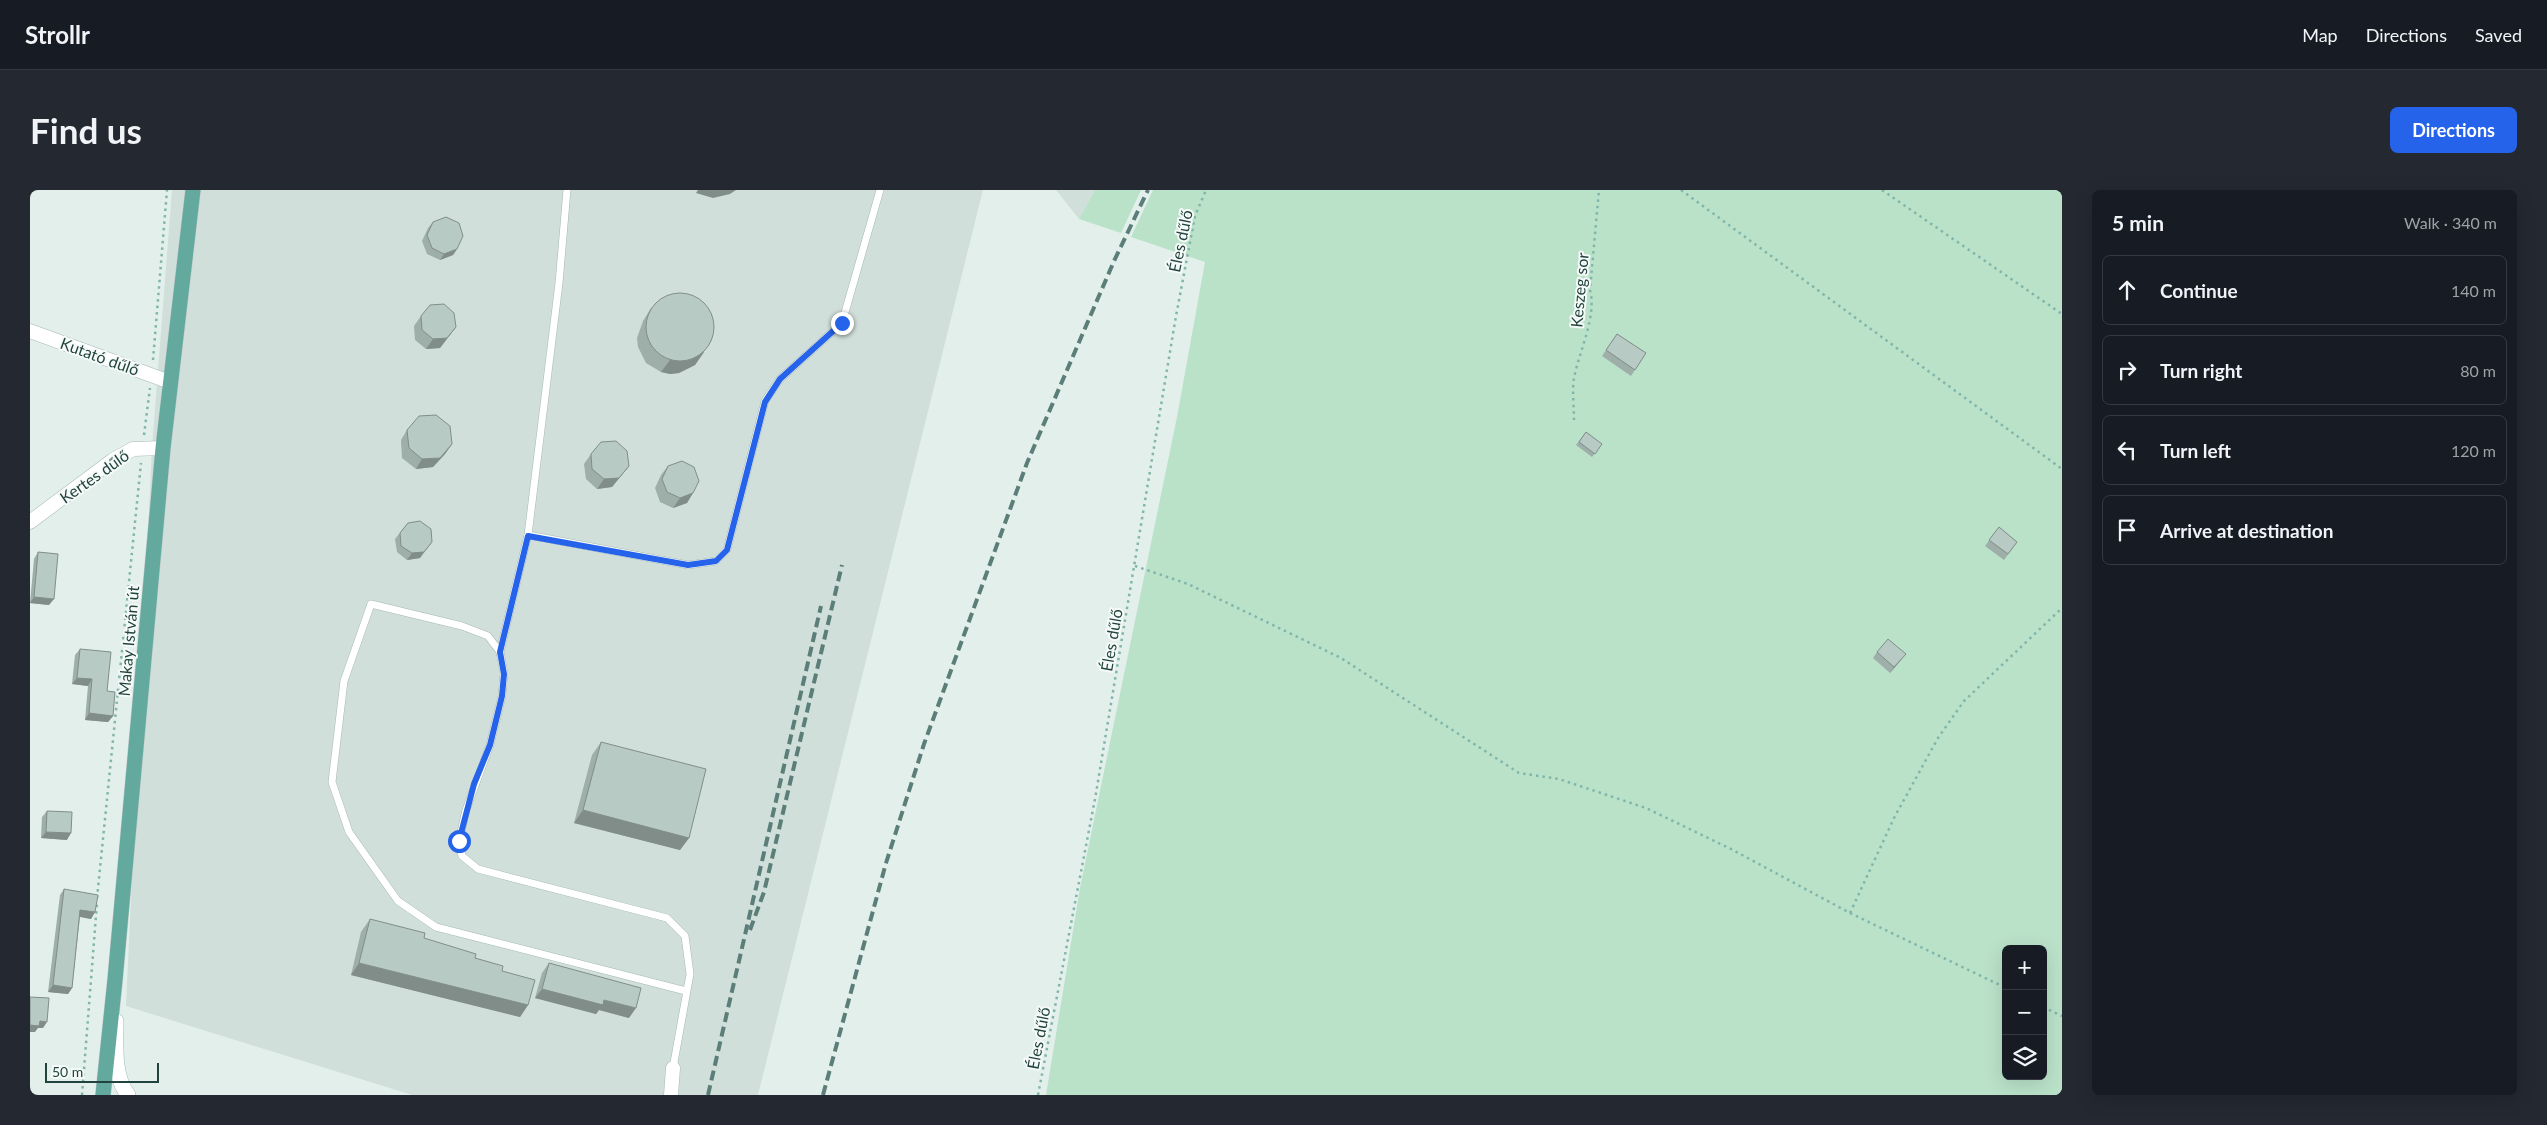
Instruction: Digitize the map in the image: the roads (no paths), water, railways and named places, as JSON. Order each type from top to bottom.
[{"type":"main road","name":"Makay István út","points":[[103,1095],[163,448],[192,190]]},
{"type":"main road","points":[[115,980],[116,1055],[123,1089],[128,1095]]},
{"type":"street","name":"Kutató dűlő","points":[[30,331],[170,382]]},
{"type":"street","name":"Kertes dűlő","points":[[30,522],[114,460],[132,449],[163,448]]},
{"type":"street","points":[[671,1095],[673,1068]]},
{"type":"lane","points":[[567,190],[559,283],[528,536],[500,652],[504,674],[502,696],[490,745],[466,810],[459,841],[462,856],[478,868],[667,918],[685,936],[690,974],[673,1068]]},
{"type":"lane","points":[[528,536],[688,565],[716,561],[727,550],[765,402],[780,379],[842,323],[880,190]]},
{"type":"lane","points":[[500,652],[488,636],[480,633],[371,604],[344,681],[332,782],[349,832],[398,902],[436,927],[686,991]]},
{"type":"railway","points":[[823,1095],[886,863],[924,744],[1027,463],[1114,261],[1148,190]]},
{"type":"railway","points":[[750,930],[764,892],[842,565]]},
{"type":"railway","points":[[708,1095],[821,606]]}]
